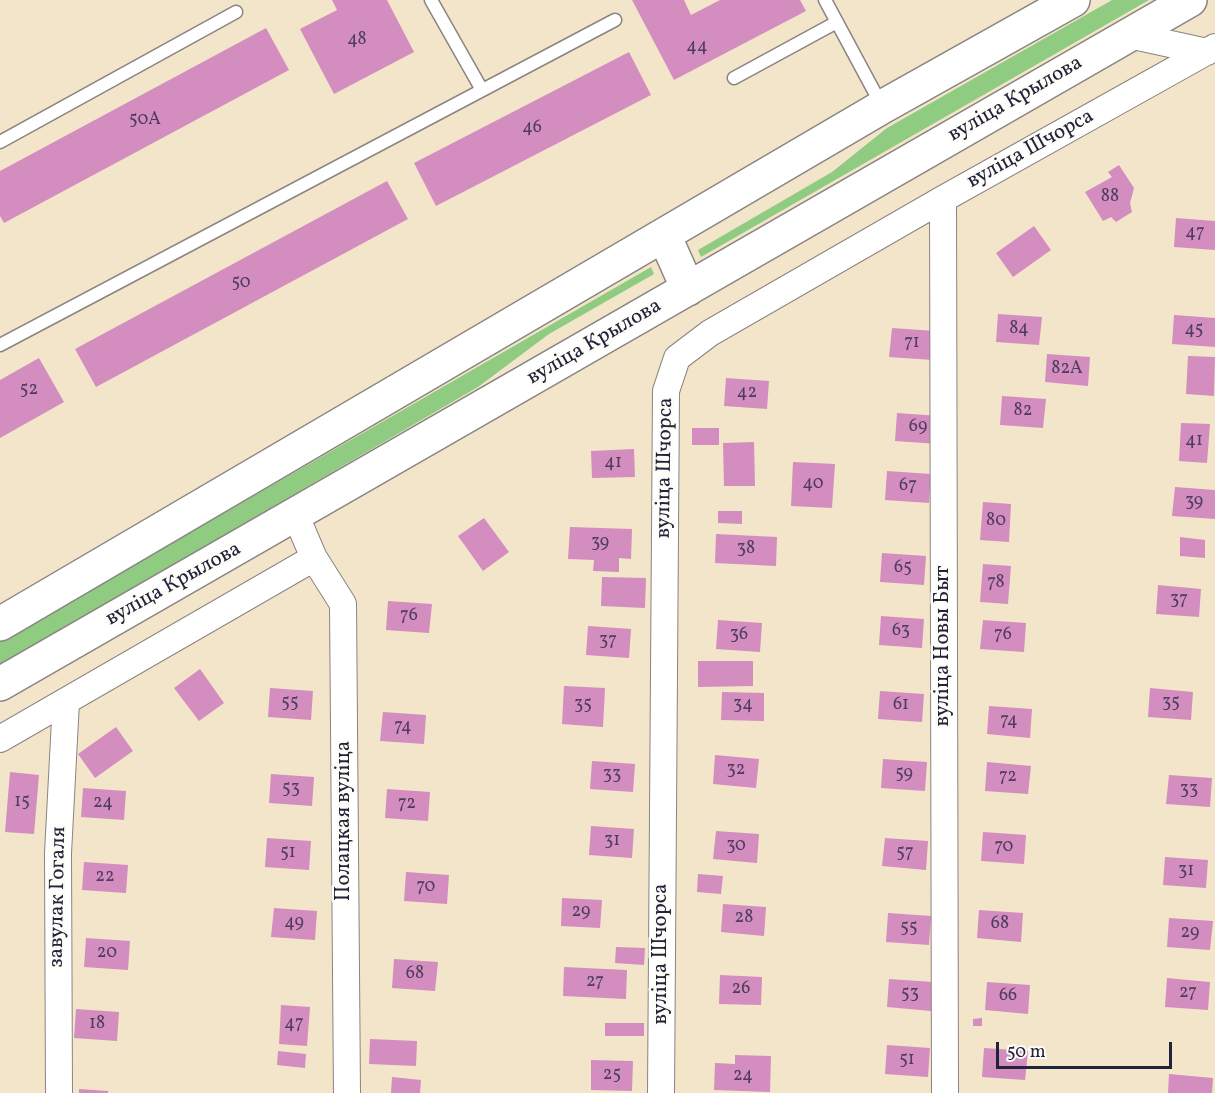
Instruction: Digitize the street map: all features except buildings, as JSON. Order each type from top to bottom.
[{"type":"main road","points":[[0,624],[882,108],[1073,0]]},
{"type":"main road","name":"вуліца Крылова","points":[[0,684],[296,516],[1190,0]]},
{"type":"main road","points":[[664,235],[688,289]]},
{"type":"street","points":[[1129,35],[1211,49]]},
{"type":"street","name":"вуліца Шчорса","points":[[661,1093],[666,391],[677,358],[710,333],[1211,49]]},
{"type":"street","name":"вуліца Новы Быт","points":[[943,199],[945,1093]]},
{"type":"street","name":"Полацкая вуліца","points":[[296,516],[314,558],[343,604],[347,1093]]},
{"type":"street","points":[[0,739],[314,558]]},
{"type":"street","name":"завулак Гогаля","points":[[59,1093],[58,853],[66,701]]},
{"type":"lane","points":[[431,0],[482,90]]},
{"type":"lane","points":[[825,0],[882,108]]},
{"type":"lane","points":[[0,142],[236,12]]},
{"type":"lane","points":[[0,345],[615,20]]},
{"type":"lane","points":[[734,78],[837,22]]},
{"type":"green space","points":[[1112,0],[1149,0],[701,257],[698,250],[832,172],[887,128]]},
{"type":"green space","points":[[651,267],[654,274],[549,334],[478,387],[0,666],[0,642]]}]
